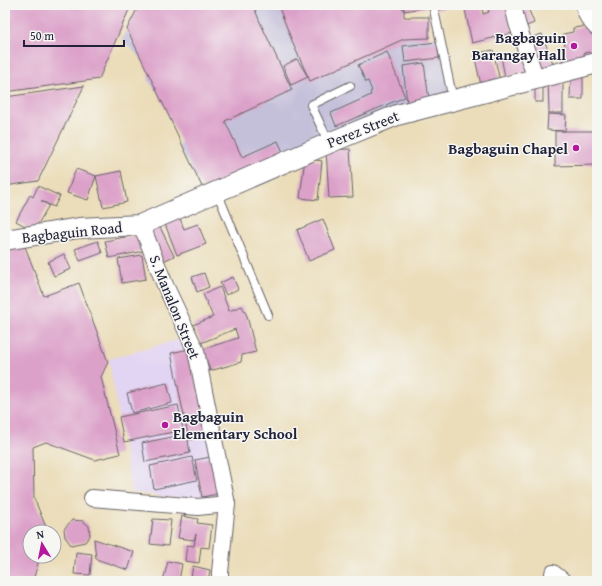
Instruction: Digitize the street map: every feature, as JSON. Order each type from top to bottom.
[{"type":"street","points":[[513,5],[517,23],[536,79]]},
{"type":"street","points":[[584,5],[588,18],[597,28]]},
{"type":"street","name":"Perez Street","points":[[140,225],[329,143],[401,114],[597,63]]},
{"type":"street","name":"Bagbaguin Road","points":[[5,240],[79,228],[140,225]]},
{"type":"street","name":"S. Manalon Street","points":[[140,225],[165,285],[196,351],[227,504],[220,581]]},
{"type":"street","points":[[92,498],[198,507],[227,504]]},
{"type":"lane","points":[[433,5],[453,100]]},
{"type":"lane","points":[[329,143],[311,105],[350,86]]},
{"type":"lane","points":[[217,192],[268,315]]},
{"type":"shaded area","points":[[139,5],[404,5],[404,39],[439,38],[449,92],[204,191],[179,147],[181,142],[160,95],[148,81],[149,74],[146,67],[140,57],[122,40]]},
{"type":"shaded area","name":"Bagbaguin Elementary School","points":[[181,339],[194,349],[227,496],[201,502],[131,492],[109,359]]},
{"type":"building","points":[[5,5],[131,5],[99,79],[5,92]]},
{"type":"building","points":[[139,5],[253,5],[292,90],[225,121],[242,157],[278,141],[284,154],[204,191],[127,29]]},
{"type":"building","points":[[278,5],[401,5],[404,11],[404,17],[429,17],[429,38],[404,39],[310,81]]},
{"type":"building","points":[[404,5],[428,5],[428,7],[404,11]]},
{"type":"building","points":[[435,5],[453,5],[453,7],[436,10]]},
{"type":"building","points":[[464,5],[482,5],[483,14],[489,12],[487,5],[495,5],[497,7],[496,5],[506,5],[513,33],[472,43]]},
{"type":"building","points":[[526,5],[534,23],[524,27],[516,9]]},
{"type":"building","points":[[592,5],[597,5],[597,13],[593,13]]},
{"type":"building","points":[[588,26],[589,32],[597,31],[597,56],[590,57],[589,52],[584,53],[585,61],[563,65],[560,47],[565,46],[563,34],[573,32],[573,28]]},
{"type":"building","points":[[542,34],[554,66],[539,71],[527,39]]},
{"type":"building","points":[[437,42],[439,58],[405,62],[403,46]]},
{"type":"building","points":[[493,50],[500,81],[481,85],[474,54]]},
{"type":"building","points":[[524,51],[529,72],[505,77],[501,56]]},
{"type":"building","points":[[387,52],[405,97],[336,126],[331,113],[371,95],[370,92],[372,91],[368,81],[366,82],[358,65]]},
{"type":"building","points":[[297,59],[308,77],[291,85],[283,66]]},
{"type":"building","points":[[424,63],[429,100],[407,103],[403,66]]},
{"type":"building","points":[[571,71],[583,71],[583,99],[570,99]]},
{"type":"building","points":[[548,78],[563,78],[563,113],[549,113]]},
{"type":"building","points":[[535,84],[543,84],[543,102],[535,102]]},
{"type":"building","points":[[84,86],[38,181],[5,186],[5,97]]},
{"type":"building","points":[[548,114],[566,115],[565,131],[547,130]]},
{"type":"building","name":"Bagbaguin Chapel","points":[[555,131],[597,131],[597,165],[555,166]]},
{"type":"building","points":[[350,149],[353,197],[329,198],[326,150]]},
{"type":"building","points":[[305,158],[322,161],[318,200],[300,198]]},
{"type":"building","points":[[76,169],[96,176],[88,200],[67,193]]},
{"type":"building","points":[[121,171],[127,202],[103,207],[96,176]]},
{"type":"building","points":[[38,186],[60,196],[54,207],[41,201],[49,205],[34,231],[16,221],[30,195],[33,197]]},
{"type":"building","points":[[178,213],[184,229],[198,224],[206,244],[177,255],[163,219]]},
{"type":"building","points":[[323,219],[335,250],[309,261],[297,230]]},
{"type":"building","points":[[160,227],[174,256],[161,262],[148,232]]},
{"type":"building","points":[[141,234],[144,251],[109,258],[105,241]]},
{"type":"building","points":[[98,241],[102,253],[80,261],[75,249]]},
{"type":"building","points":[[24,244],[44,296],[79,283],[108,362],[101,377],[120,454],[95,460],[46,442],[33,447],[34,498],[45,524],[22,524],[22,564],[38,564],[33,581],[5,581],[5,247]]},
{"type":"building","points":[[64,254],[71,269],[54,276],[48,262]]},
{"type":"building","points":[[142,255],[146,279],[122,283],[118,259]]},
{"type":"building","points":[[204,273],[209,287],[197,292],[192,277]]},
{"type":"building","points":[[233,277],[238,289],[226,295],[220,283]]},
{"type":"building","points":[[220,287],[229,311],[242,306],[247,316],[256,352],[242,355],[241,362],[210,371],[203,349],[238,338],[235,329],[201,343],[193,325],[213,317],[203,294]]},
{"type":"building","points":[[193,348],[211,435],[189,440],[171,353]]},
{"type":"building","points":[[167,383],[172,403],[132,413],[127,393]]},
{"type":"building","points":[[178,405],[183,430],[124,442],[119,417]]},
{"type":"building","points":[[187,434],[190,453],[145,462],[142,443]]},
{"type":"building","points":[[216,456],[223,493],[202,497],[195,460]]},
{"type":"building","points":[[192,457],[197,480],[154,489],[150,466]]},
{"type":"building","points":[[182,516],[198,519],[197,523],[212,525],[209,548],[201,547],[199,563],[185,561],[187,545],[194,546],[196,534],[194,540],[178,538]]},
{"type":"building","points":[[153,519],[171,520],[168,546],[150,544]]},
{"type":"building","points":[[72,520],[83,521],[89,526],[90,536],[85,542],[71,545],[65,537],[64,529]]},
{"type":"building","points":[[94,539],[134,552],[128,570],[96,559]]},
{"type":"building","points":[[76,552],[92,554],[90,575],[74,574]]},
{"type":"building","points":[[168,561],[182,564],[179,581],[163,581]]},
{"type":"building","points":[[193,566],[210,570],[208,581],[191,577]]},
{"type":"place","name":"Bagbaguin Barangay Hall","points":[[574,46]]},
{"type":"place","name":"Bagbaguin Chapel","points":[[576,148]]},
{"type":"place","name":"Bagbaguin Elementary School","points":[[165,425]]}]
